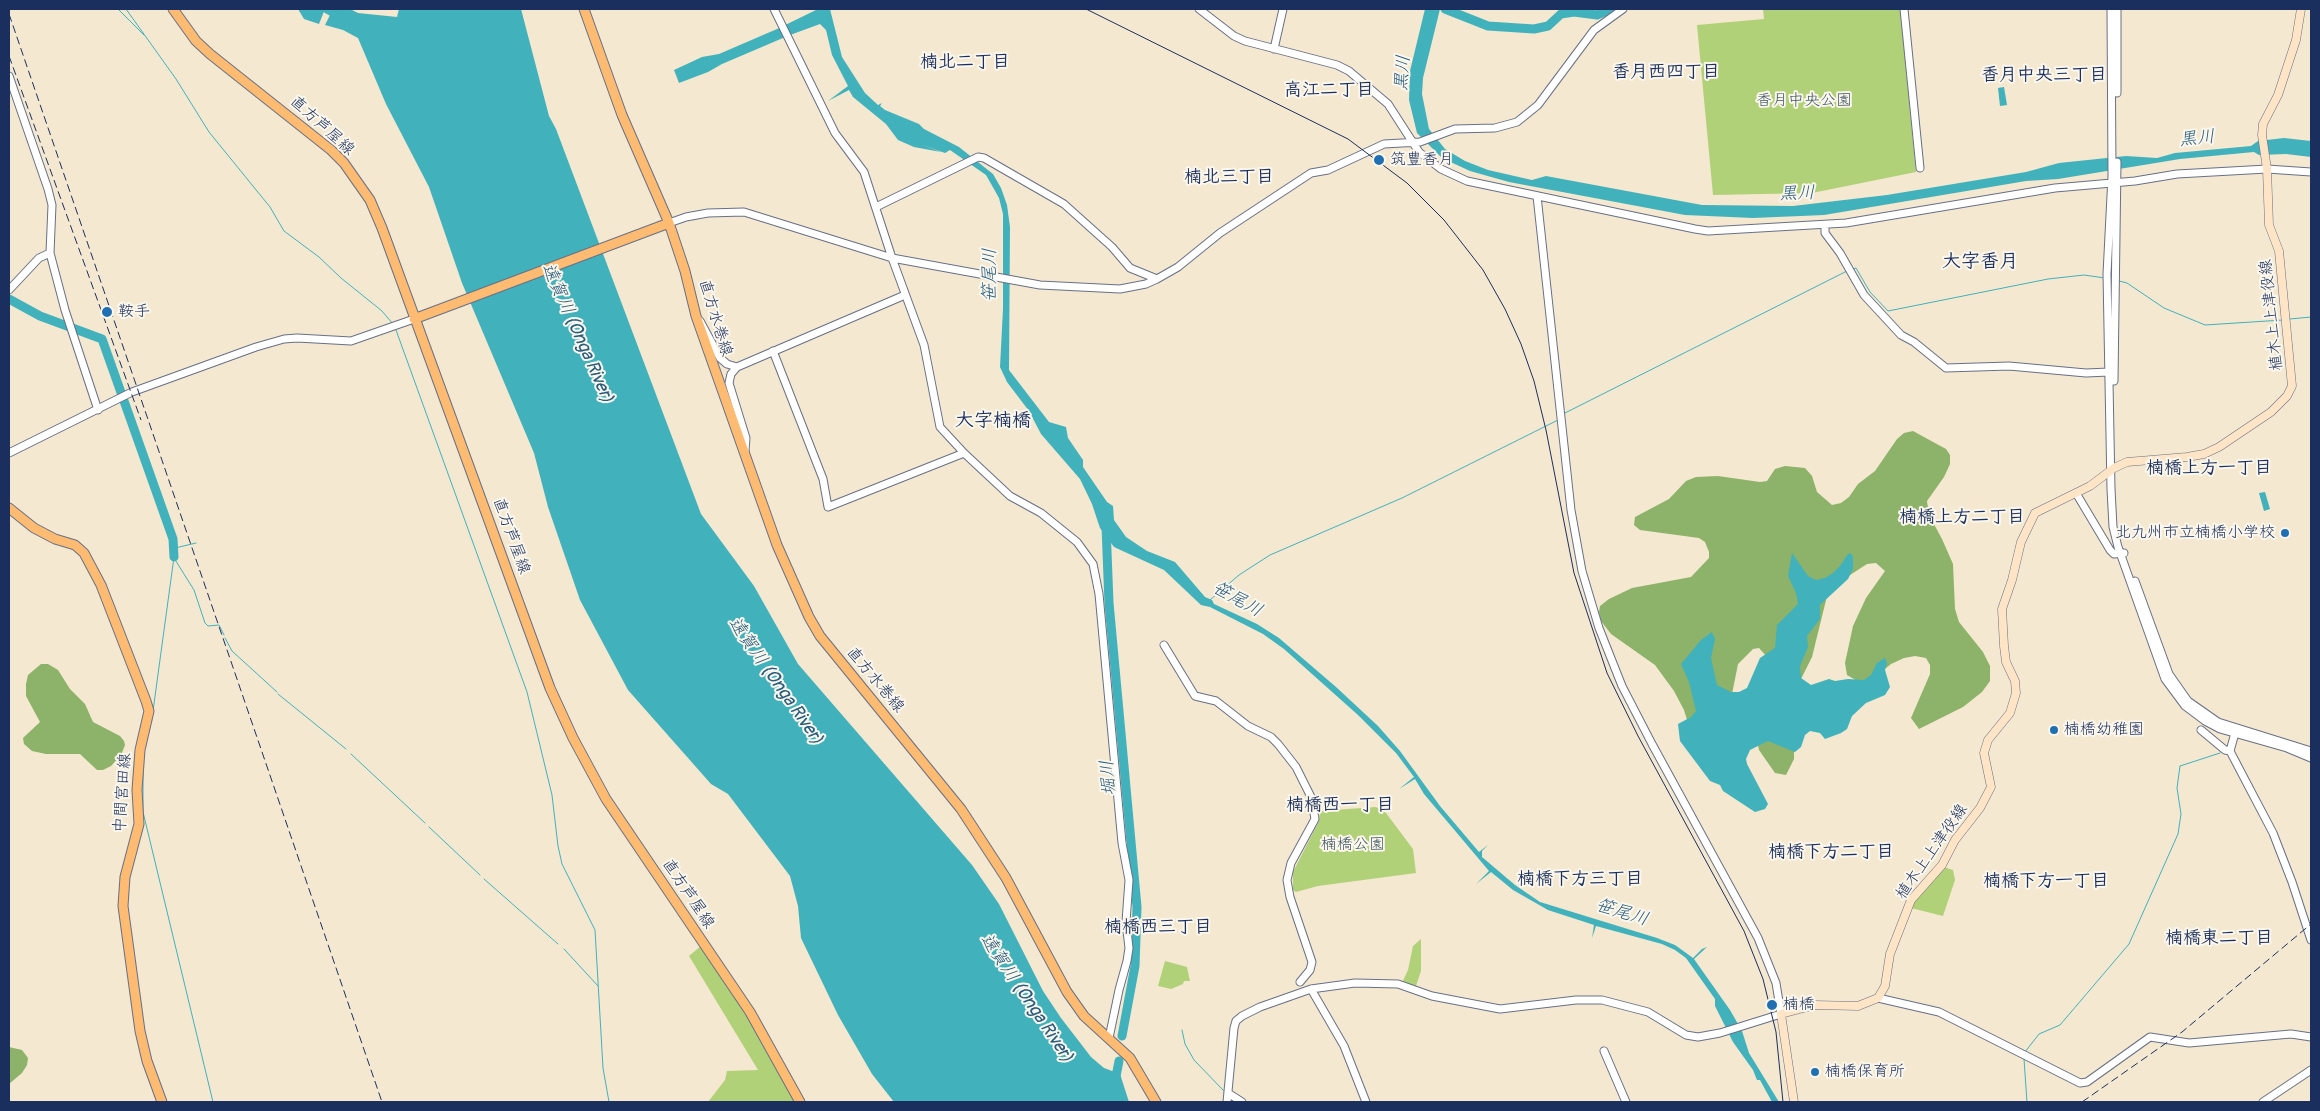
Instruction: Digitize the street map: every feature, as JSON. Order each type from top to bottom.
[{"type":"main road","name":"直方芦屋線","points":[[173,9],[196,41],[210,54],[294,119],[344,163],[370,200],[417,319],[550,688],[572,738],[606,799],[750,1012],[800,1102]]},
{"type":"main road","name":"直方水巻線","points":[[584,9],[622,115],[685,271],[696,316],[783,561],[816,630],[961,809],[1006,878],[1067,992],[1084,1016],[1130,1058],[1156,1102]]},
{"type":"main road","name":"植木上上津役線","points":[[1878,998],[1885,986],[1890,954],[1911,900],[1942,865],[1955,840],[1976,814],[1991,787],[1984,753],[1994,731],[2010,712],[2016,693],[2015,680],[2006,662],[2002,609],[2012,580],[2021,542],[2035,513],[2076,493],[2113,469],[2138,460],[2204,454],[2231,440],[2271,412],[2287,396],[2292,386],[2279,251],[2268,216],[2267,165],[2263,124],[2278,94],[2296,40],[2301,9]]},
{"type":"main road","points":[[417,319],[667,224]]},
{"type":"main road","name":"中間宮田線","points":[[9,508],[34,528],[55,539],[75,545],[84,553],[105,594],[149,711],[140,750],[137,790],[139,824],[125,877],[123,906],[140,1031],[147,1062],[162,1102]]},
{"type":"main road","points":[[1794,1102],[1782,1014],[1815,1004],[1858,1006],[1878,998]]},
{"type":"street","points":[[774,9],[835,132],[864,172],[896,259],[905,295],[924,345],[940,427],[964,453],[1010,496],[1041,513],[1077,542],[1093,564],[1096,576],[1119,816],[1129,880],[1126,922],[1129,948],[1128,961],[1119,990],[1109,1038]]},
{"type":"street","points":[[1200,9],[1234,36],[1274,50],[1337,65],[1349,71],[1388,104],[1412,143],[1441,169],[1467,181],[1708,231],[1825,225],[1915,213],[2114,179],[2267,165],[2311,172]]},
{"type":"street","points":[[1274,50],[1283,9]]},
{"type":"street","points":[[667,224],[686,217],[708,213],[744,212],[896,259],[994,278],[1063,288],[1120,289],[1146,284],[1178,267],[1220,233],[1252,213],[1302,177],[1328,170],[1384,144],[1420,142],[1463,128],[1495,128],[1517,122],[1528,115],[1562,74],[1594,30],[1622,9]]},
{"type":"street","points":[[1904,9],[1920,168]]},
{"type":"street","points":[[2111,9],[2114,150],[2113,469]]},
{"type":"street","points":[[2114,150],[2117,9]]},
{"type":"street","points":[[9,76],[48,189],[52,205],[50,253],[69,322],[98,410]]},
{"type":"street","points":[[876,207],[978,157],[1064,204],[1112,248],[1130,268],[1158,278]]},
{"type":"street","points":[[2114,179],[2107,274],[2109,372],[2116,527],[2122,553],[2165,679],[2175,695],[2192,713],[2220,729],[2287,748],[2311,758]]},
{"type":"street","points":[[1227,1102],[1236,1021],[1260,1007],[1311,989],[1355,983],[1398,984],[1432,996],[1500,1009],[1576,1000],[1602,1000],[1648,1012],[1686,1034],[1698,1037],[1720,1033],[1782,1014],[1776,983],[1758,938],[1622,686],[1599,628],[1582,571],[1570,510],[1537,196]]},
{"type":"street","points":[[1825,225],[1825,233],[1840,253],[1864,295],[1901,335],[1914,342],[1946,368],[2009,366],[2086,373],[2109,372]]},
{"type":"street","points":[[9,290],[39,258],[50,253]]},
{"type":"street","points":[[745,451],[746,438],[729,383],[731,374],[738,367],[905,295]]},
{"type":"street","points":[[696,316],[720,358],[727,364],[738,367]]},
{"type":"street","points":[[9,453],[132,392],[284,339],[351,341],[417,319]]},
{"type":"street","points":[[773,351],[822,479],[828,507],[964,453]]},
{"type":"street","points":[[2076,493],[2110,550],[2114,554],[2122,553]]},
{"type":"street","points":[[2122,553],[2169,674],[2188,701],[2218,722],[2311,751]]},
{"type":"street","points":[[1164,645],[1195,696],[1216,701],[1248,726],[1271,737],[1296,767],[1311,797],[1315,819],[1291,863],[1287,880],[1290,897],[1312,962],[1310,970],[1300,982]]},
{"type":"street","points":[[2201,730],[2224,750],[2230,751]]},
{"type":"street","points":[[2234,733],[2230,751],[2273,833],[2292,882],[2311,940]]},
{"type":"street","points":[[1311,989],[1344,1046],[1366,1102]]},
{"type":"street","points":[[1878,998],[1939,1012],[2080,1083],[2087,1082],[2150,1037],[2188,1043],[2291,1034],[2311,1037]]},
{"type":"street","points":[[1604,1051],[1626,1102]]},
{"type":"street","points":[[2263,1102],[2311,1070]]},
{"type":"street","points":[[1228,1093],[1242,1102]]},
{"type":"green space","name":"香月中央公園","points":[[1763,9],[1900,9],[1916,172],[1812,193],[1713,195],[1697,25],[1764,19]]},
{"type":"green space","points":[[1913,431],[1946,449],[1950,455],[1950,464],[1944,477],[1927,501],[1929,515],[1953,564],[1955,609],[1959,622],[1983,652],[1990,666],[1990,681],[1982,692],[1963,707],[1919,729],[1911,718],[1930,674],[1930,665],[1926,658],[1915,656],[1904,658],[1891,664],[1875,677],[1859,682],[1847,675],[1845,663],[1853,626],[1866,598],[1885,571],[1876,563],[1867,564],[1833,586],[1828,592],[1812,657],[1791,699],[1768,658],[1759,648],[1753,649],[1738,664],[1729,709],[1692,736],[1684,710],[1674,691],[1655,665],[1611,634],[1601,621],[1599,612],[1600,606],[1609,599],[1632,588],[1691,577],[1709,558],[1709,552],[1705,542],[1699,538],[1640,530],[1634,525],[1635,517],[1669,499],[1686,481],[1696,477],[1718,476],[1760,482],[1767,481],[1775,469],[1785,466],[1805,468],[1812,476],[1817,492],[1832,505],[1841,503],[1849,497],[1858,484],[1875,471],[1897,439],[1904,433]]},
{"type":"green space","points":[[41,664],[48,664],[58,670],[70,689],[85,704],[93,722],[120,736],[124,741],[125,745],[121,755],[111,766],[103,770],[97,770],[80,754],[46,754],[32,751],[24,744],[23,738],[40,722],[26,696],[26,684],[28,675]]},
{"type":"green space","points":[[1763,729],[1794,750],[1794,759],[1786,775],[1775,773],[1759,750],[1757,740]]},
{"type":"green space","name":"楠橋公園","points":[[1376,807],[1386,813],[1413,849],[1416,873],[1318,886],[1296,892],[1293,890],[1293,872],[1319,821],[1320,811]]},
{"type":"green space","points":[[1944,867],[1953,870],[1955,880],[1943,916],[1911,908],[1915,899]]},
{"type":"green space","points":[[1421,939],[1421,971],[1416,986],[1402,983],[1408,970],[1413,946]]},
{"type":"green space","points":[[702,945],[746,1010],[797,1102],[708,1102],[725,1080],[727,1071],[758,1070],[689,956]]},
{"type":"green space","points":[[1165,961],[1187,967],[1190,981],[1184,981],[1183,984],[1171,989],[1158,986]]},
{"type":"green space","points":[[9,1047],[22,1050],[28,1058],[27,1065],[22,1073],[9,1084]]},
{"type":"water","points":[[298,9],[325,9],[319,24],[304,19]]},
{"type":"water","points":[[333,9],[350,9],[358,13],[397,17],[399,9],[521,9],[549,116],[556,129],[701,514],[754,586],[798,664],[972,865],[999,904],[1043,991],[1091,1057],[1104,1068],[1120,1074],[1129,1102],[894,1102],[872,1074],[838,1015],[801,938],[798,906],[790,876],[728,794],[711,784],[628,690],[580,600],[548,507],[534,453],[462,283],[429,187],[386,104],[358,38],[343,30],[325,25]]},
{"type":"water","points":[[818,9],[830,9],[842,57],[865,93],[878,105],[882,103],[880,106],[885,110],[919,124],[924,129],[959,147],[993,174],[1001,188],[1007,205],[1010,227],[1009,370],[1049,422],[1066,427],[1068,438],[1083,460],[1083,467],[1107,502],[1113,506],[1114,520],[1126,537],[1147,551],[1175,562],[1205,597],[1212,600],[1214,604],[1257,624],[1279,638],[1336,687],[1378,726],[1400,751],[1440,806],[1479,852],[1488,845],[1482,851],[1482,857],[1515,885],[1540,902],[1657,938],[1675,945],[1693,958],[1702,949],[1707,947],[1694,959],[1730,1010],[1742,1031],[1749,1053],[1779,1102],[1772,1102],[1760,1080],[1757,1080],[1753,1070],[1733,1042],[1715,1006],[1715,999],[1686,958],[1662,944],[1596,926],[1592,938],[1594,925],[1548,910],[1513,890],[1491,872],[1476,884],[1489,871],[1424,794],[1415,779],[1399,789],[1414,777],[1396,753],[1358,715],[1284,649],[1263,634],[1210,607],[1201,605],[1164,570],[1114,547],[1100,528],[1092,504],[1080,479],[1041,434],[1029,411],[1007,382],[1000,367],[1003,309],[1003,214],[999,198],[986,175],[950,150],[945,153],[920,144],[941,152],[914,147],[898,140],[886,124],[853,97],[849,90],[828,101],[848,86],[832,55],[826,30],[820,24],[679,83],[674,70],[702,57],[719,54]]},
{"type":"water","points":[[1425,9],[1440,9],[1423,78],[1422,94],[1429,129],[1445,149],[1465,161],[1488,170],[1532,180],[1546,176],[1702,205],[1793,206],[1887,195],[2026,172],[2059,163],[2126,156],[2157,158],[2175,153],[2251,146],[2258,141],[2284,138],[2311,141],[2311,157],[2286,154],[2259,155],[2254,152],[2180,159],[2058,179],[2026,181],[1824,215],[1753,218],[1685,215],[1509,182],[1470,171],[1442,158],[1417,133],[1409,100],[1410,71]]},
{"type":"water","points":[[2004,87],[2007,105],[2000,106],[1998,88]]},
{"type":"water","points":[[2265,492],[2270,509],[2264,511],[2259,493]]},
{"type":"water","points":[[1792,553],[1808,576],[1816,580],[1825,578],[1833,573],[1848,554],[1851,553],[1853,558],[1853,569],[1848,579],[1820,605],[1820,619],[1807,636],[1808,647],[1800,666],[1801,678],[1811,685],[1829,679],[1835,681],[1848,679],[1864,680],[1871,675],[1877,663],[1885,658],[1887,663],[1885,670],[1890,687],[1885,695],[1866,703],[1852,716],[1847,729],[1841,733],[1825,739],[1820,733],[1810,731],[1805,735],[1801,747],[1795,752],[1768,741],[1750,750],[1746,759],[1747,764],[1768,804],[1765,809],[1755,812],[1723,791],[1720,785],[1710,781],[1680,741],[1678,724],[1691,717],[1696,711],[1689,682],[1681,664],[1701,640],[1712,632],[1715,639],[1711,658],[1717,685],[1731,692],[1739,692],[1747,688],[1760,658],[1775,648],[1777,625],[1798,604],[1796,593],[1788,576]]},
{"type":"waterway","points":[[118,9],[144,35]]},
{"type":"waterway","points":[[126,9],[176,79],[209,132],[270,207],[284,231],[319,257],[341,278],[382,311],[393,324]]},
{"type":"waterway","name":"遠賀川 (Onga River)","points":[[327,9],[340,16]]},
{"type":"waterway","points":[[1445,9],[1488,26],[1534,29],[1548,26],[1561,14],[1574,12],[1597,15],[1611,9]]},
{"type":"waterway","points":[[1853,269],[1856,268],[1870,292],[1888,311],[2048,279],[2084,275],[2105,278]]},
{"type":"waterway","points":[[1565,413],[1847,271]]},
{"type":"waterway","points":[[2119,281],[2127,283],[2164,308],[2205,325],[2283,320]]},
{"type":"waterway","points":[[9,299],[40,316],[102,339],[173,539],[174,557]]},
{"type":"waterway","points":[[2290,319],[2311,317]]},
{"type":"waterway","points":[[396,330],[527,692],[552,795],[562,864],[595,930],[603,1068],[609,1102]]},
{"type":"waterway","name":"笹尾川","points":[[1210,600],[1239,575],[1270,555],[1402,498],[1558,420],[1558,417]]},
{"type":"waterway","name":"堀川","points":[[1106,526],[1109,603],[1137,907],[1135,966],[1122,1036]]},
{"type":"waterway","points":[[175,548],[196,543]]},
{"type":"waterway","points":[[153,711],[174,557]]},
{"type":"waterway","points":[[174,558],[194,590],[205,623],[208,626],[219,625],[224,635]]},
{"type":"waterway","points":[[225,638],[232,651],[277,692]]},
{"type":"waterway","points":[[278,694],[346,749]]},
{"type":"waterway","points":[[144,750],[151,720]]},
{"type":"waterway","points":[[2025,1052],[2039,1034],[2060,1025],[2129,944],[2178,834],[2181,814],[2177,788],[2180,766],[2220,753]]},
{"type":"waterway","points":[[351,754],[425,823]]},
{"type":"waterway","points":[[143,769],[143,812],[213,1102]]},
{"type":"waterway","points":[[429,827],[480,875]]},
{"type":"waterway","points":[[484,879],[558,944]]},
{"type":"waterway","points":[[564,949],[598,986]]},
{"type":"waterway","points":[[1182,1030],[1185,1044],[1194,1060],[1224,1091]]},
{"type":"waterway","points":[[2024,1059],[2027,1102]]},
{"type":"waterway","name":"堀川","points":[[1111,1102],[1119,1061]]},
{"type":"tram line","points":[[1086,9],[1348,139],[1407,183],[1444,220],[1483,270],[1505,309],[1521,344],[1534,381],[1546,430],[1574,573],[1607,673],[1638,736],[1744,931],[1763,979],[1776,1032],[1783,1102]]},
{"type":"railway","points":[[9,14],[382,1102]]},
{"type":"railway","points":[[9,56],[141,420]]},
{"type":"railway","points":[[2082,1102],[2182,1032],[2311,924]]},
{"type":"place","name":"筑豊香月","points":[[1379,160]]},
{"type":"place","name":"鞍手","points":[[107,312]]},
{"type":"place","name":"北九州市立楠橋小学校","points":[[2285,533]]},
{"type":"place","name":"楠橋幼稚園","points":[[2054,730]]},
{"type":"place","name":"楠橋","points":[[1772,1005]]},
{"type":"place","name":"楠橋保育所","points":[[1815,1072]]},
{"type":"district","name":"楠北二丁目","points":[[965,62]]},
{"type":"district","name":"香月西四丁目","points":[[1666,72]]},
{"type":"district","name":"香月中央三丁目","points":[[2044,75]]},
{"type":"district","name":"高江二丁目","points":[[1329,90]]},
{"type":"district","name":"楠北三丁目","points":[[1229,177]]},
{"type":"district","name":"大字香月","points":[[1980,262]]},
{"type":"district","name":"大字楠橋","points":[[993,421]]},
{"type":"district","name":"楠橋上方一丁目","points":[[2209,468]]},
{"type":"district","name":"楠橋上方二丁目","points":[[1962,517]]},
{"type":"district","name":"楠橋西一丁目","points":[[1340,805]]},
{"type":"district","name":"楠橋下方二丁目","points":[[1831,852]]},
{"type":"district","name":"楠橋下方三丁目","points":[[1580,879]]},
{"type":"district","name":"楠橋下方一丁目","points":[[2046,881]]},
{"type":"district","name":"楠橋西三丁目","points":[[1158,927]]},
{"type":"district","name":"楠橋東二丁目","points":[[2219,938]]},
{"type":"water label","name":"黒川","points":[[1403,73]]},
{"type":"water label","name":"黒川","points":[[2197,139]]},
{"type":"water label","name":"黒川","points":[[1797,194]]}]
